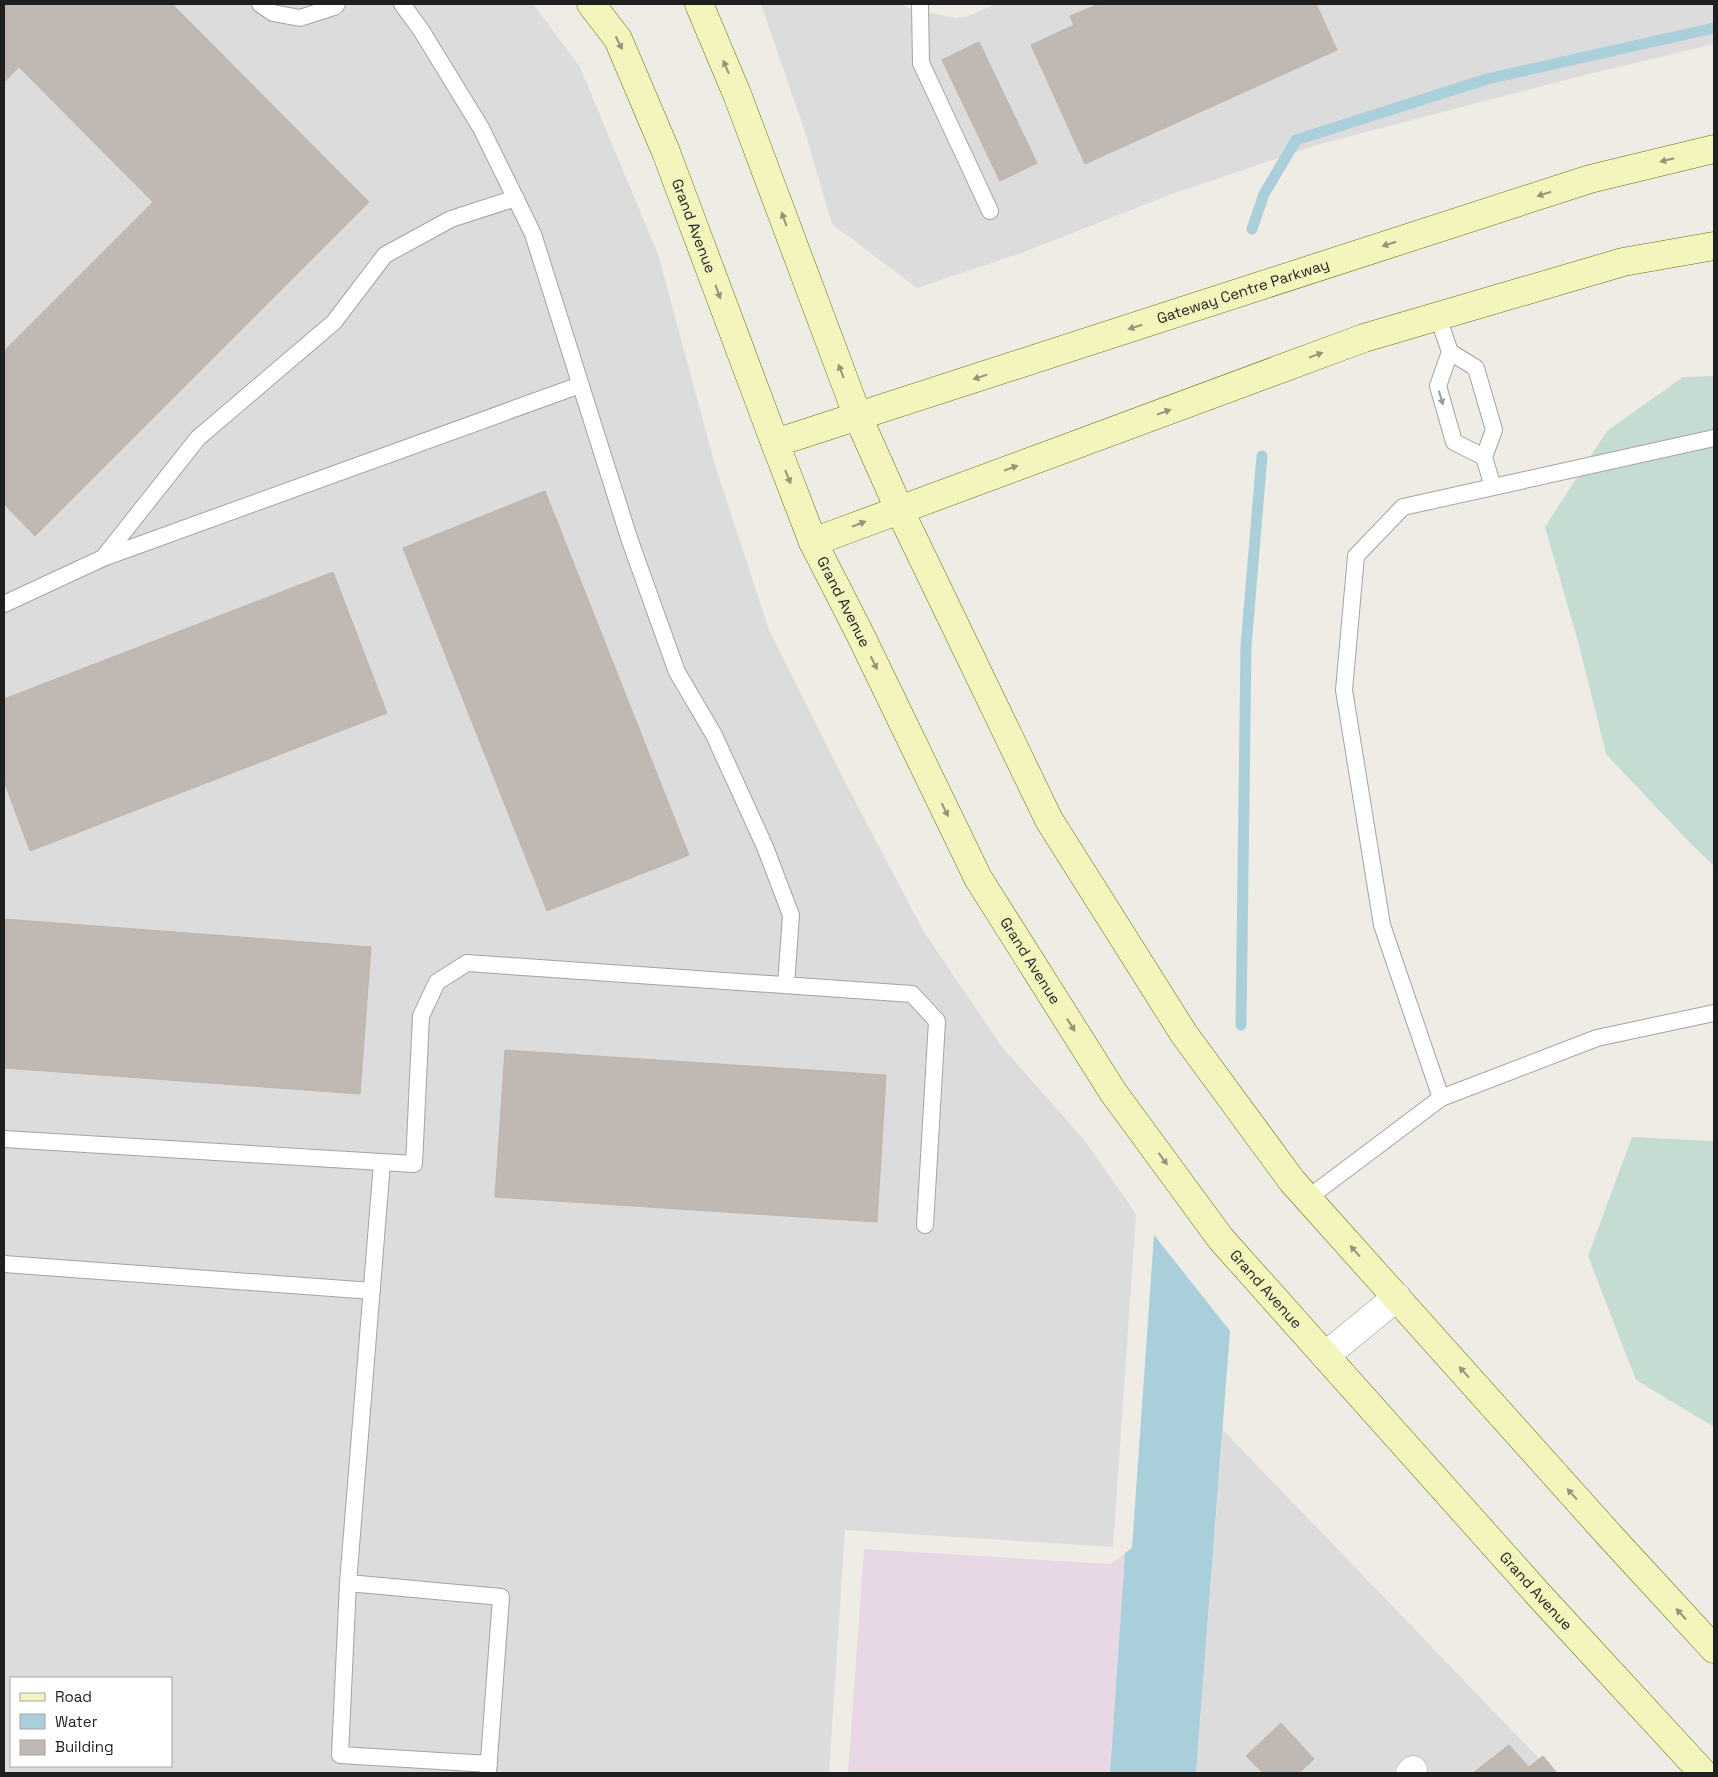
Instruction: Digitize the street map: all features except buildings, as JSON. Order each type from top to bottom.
[{"type":"street","name":"Grand Avenue","points":[[591,4],[618,39],[666,152],[814,542],[978,878],[1119,1100],[1221,1239],[1538,1594],[1703,1773]]},
{"type":"street","points":[[699,4],[737,94],[858,417],[899,509],[1049,820],[1184,1034],[1292,1181],[1610,1536],[1714,1649]]},
{"type":"street","name":"Gateway Centre Parkway","points":[[775,443],[1590,179],[1714,149]]},
{"type":"street","points":[[814,542],[1364,338],[1622,262],[1714,246]]},
{"type":"street","points":[[1325,1356],[1397,1297]]},
{"type":"lane","points":[[260,4],[273,13],[300,18],[334,7],[337,4]]},
{"type":"lane","points":[[402,4],[421,30],[481,128],[533,234],[630,541],[677,672],[714,735],[765,847],[791,914],[786,985]]},
{"type":"lane","points":[[920,4],[920,63],[990,211]]},
{"type":"lane","points":[[103,558],[198,438],[334,322],[385,255],[451,219],[516,198]]},
{"type":"lane","points":[[1438,316],[1450,352],[1438,386],[1454,442],[1484,457]]},
{"type":"lane","points":[[1450,352],[1476,368],[1494,430],[1484,457],[1493,487]]},
{"type":"lane","points":[[4,604],[103,558],[580,384]]},
{"type":"lane","points":[[1441,1098],[1382,925],[1344,690],[1356,556],[1403,507],[1714,438]]},
{"type":"lane","points":[[4,1139],[414,1164],[421,1016],[437,982],[467,963],[912,994],[937,1022],[925,1225]]},
{"type":"lane","points":[[1308,1198],[1441,1098],[1597,1038],[1714,1013]]},
{"type":"lane","points":[[348,1583],[501,1597],[489,1769],[340,1755],[348,1583],[382,1163]]},
{"type":"lane","points":[[4,1264],[372,1290]]},
{"type":"shaded area","points":[[4,4],[533,4],[580,67],[659,257],[714,462],[769,630],[846,784],[924,932],[1002,1047],[1085,1141],[1136,1214],[1113,1547],[845,1530],[829,1773],[4,1773]]},
{"type":"shaded area","points":[[761,4],[901,4],[908,8],[955,18],[969,16],[996,4],[1714,4],[1714,44],[1581,76],[1320,144],[1172,194],[1024,252],[917,288],[832,224],[805,132]]},
{"type":"shaded area","points":[[1223,1430],[1553,1773],[1196,1773]]},
{"type":"shaded area","points":[[864,1549],[1111,1564],[1125,1553],[1110,1773],[848,1773]]},
{"type":"green space","points":[[1714,376],[1714,866],[1606,754],[1579,645],[1545,527],[1607,431],[1683,377]]},
{"type":"green space","points":[[1632,1137],[1714,1141],[1714,1427],[1636,1380],[1588,1256]]},
{"type":"water","points":[[1154,1235],[1230,1331],[1196,1773],[1110,1773],[1125,1553],[1132,1548]]},
{"type":"waterway","points":[[1252,229],[1264,194],[1296,140],[1487,79],[1714,28]]},
{"type":"waterway","points":[[1241,1025],[1246,646],[1262,456]]}]
